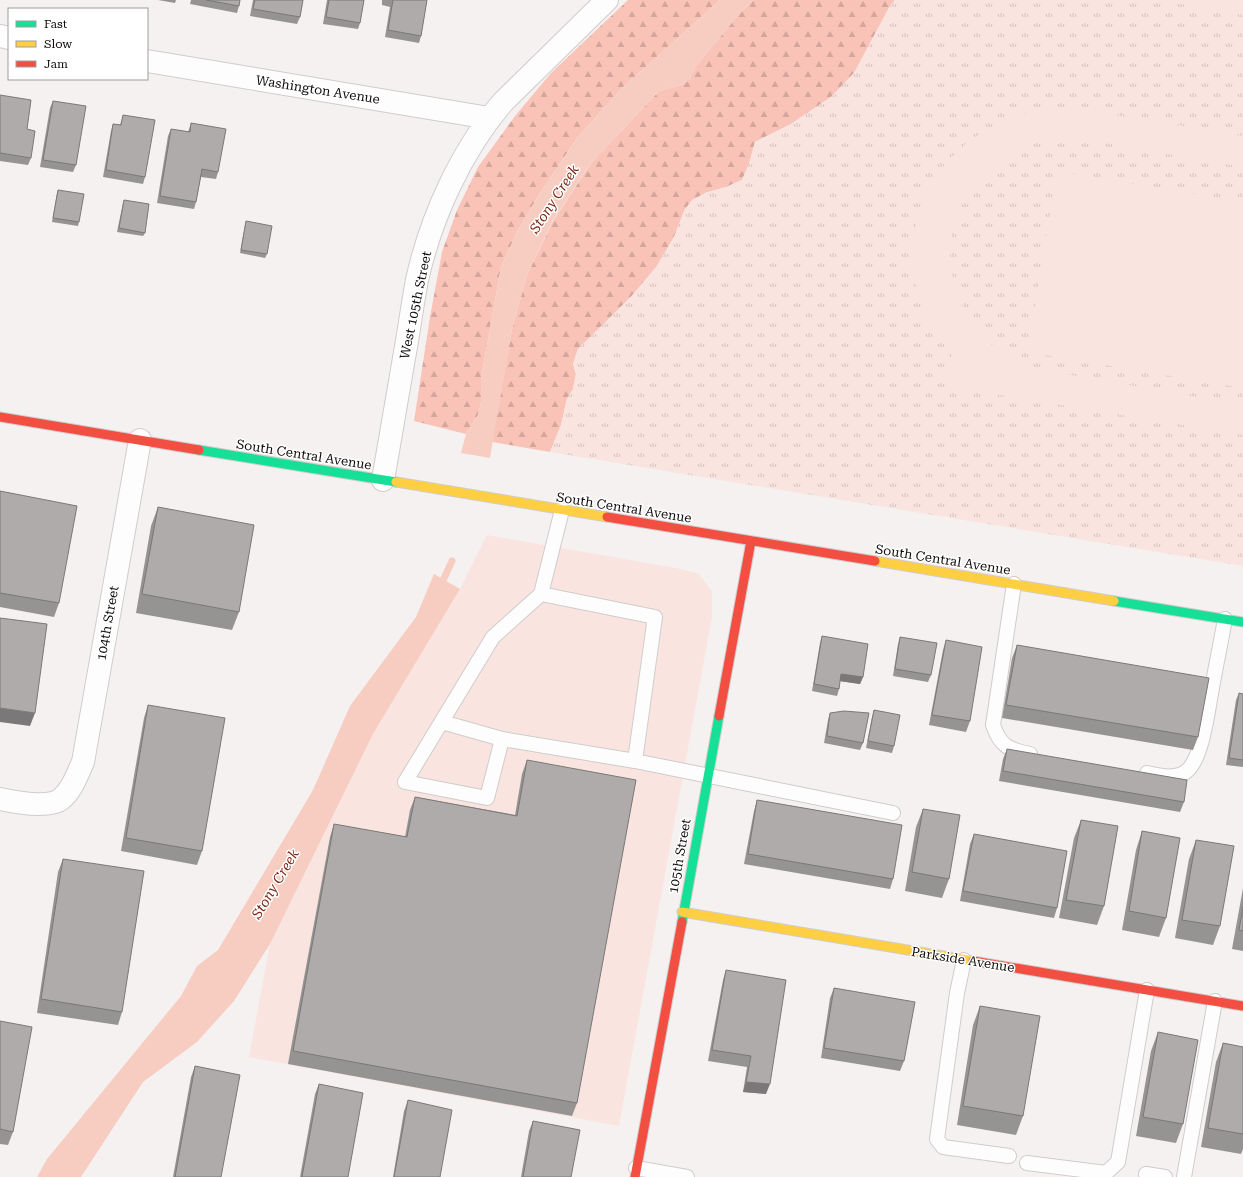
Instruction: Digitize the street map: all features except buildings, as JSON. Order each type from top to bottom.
[{"type":"street","name":"West 105th Street","points":[[383,480],[418,280],[430,235],[448,189],[466,153],[489,118],[503,102],[607,0]]},
{"type":"street","name":"Washington Avenue","points":[[148,61],[489,118]]},
{"type":"street","name":"South Central Avenue","points":[[0,417],[1243,622]]},
{"type":"street","name":"104th Street","points":[[0,799],[41,805],[60,800],[74,783],[83,762],[140,440]]},
{"type":"street","name":"105th Street","points":[[635,1173],[751,541]]},
{"type":"street","name":"Parkside Avenue","points":[[682,912],[1243,1006]]},
{"type":"lane","points":[[502,739],[487,798],[405,782],[494,637],[541,594],[562,510]]},
{"type":"lane","points":[[1014,584],[993,725],[996,735],[1014,751],[1044,756]]},
{"type":"lane","points":[[541,594],[655,616],[635,760]]},
{"type":"lane","points":[[1134,771],[1165,776],[1180,775],[1189,769],[1197,755],[1203,735],[1225,619]]},
{"type":"lane","points":[[442,722],[502,739],[635,760],[893,813]]},
{"type":"lane","points":[[964,960],[956,993],[937,1139],[943,1147],[1009,1156]]},
{"type":"lane","points":[[1027,1163],[1106,1173],[1118,1162],[1147,990]]},
{"type":"lane","points":[[1184,1177],[1215,1001]]},
{"type":"lane","points":[[635,1173],[687,1177]]},
{"type":"lane","points":[[1146,1174],[1165,1177]]},
{"type":"green space","points":[[628,0],[720,0],[620,90],[577,138],[540,193],[518,230],[501,267],[481,378],[481,402],[478,415],[466,434],[414,421],[430,317],[442,252],[457,210],[478,167],[515,116],[551,73]]},
{"type":"green space","points":[[753,0],[895,0],[890,6],[854,73],[831,97],[791,124],[755,142],[749,164],[742,180],[726,187],[705,193],[685,209],[674,237],[657,266],[630,298],[578,349],[573,364],[576,374],[573,389],[567,399],[561,425],[550,452],[492,442],[512,329],[527,275],[553,221],[592,162],[659,91],[682,85],[690,79],[695,67],[740,13]]},
{"type":"green space","points":[[895,0],[1243,0],[1243,566],[550,452],[561,425],[567,399],[573,389],[576,374],[573,364],[578,349],[630,298],[657,266],[674,237],[685,209],[692,200],[705,193],[726,187],[742,180],[749,164],[755,142],[791,124],[831,97],[854,73],[890,6]]},
{"type":"green space","points":[[1243,0],[1243,15],[1165,1]]},
{"type":"green space","points":[[1056,109],[1091,111],[1243,136],[1243,167],[1086,140],[1047,140],[1020,148],[994,165],[969,191],[953,228],[950,247],[951,267],[955,287],[963,306],[989,343],[1007,356],[1030,366],[1048,371],[1243,405],[1243,435],[946,386],[952,353],[935,332],[925,314],[916,282],[914,265],[913,247],[915,230],[924,198],[930,186],[946,163],[967,143],[991,127],[1016,116]]},
{"type":"green space","points":[[1057,171],[1243,202],[1243,388],[1027,352]]},
{"type":"green space","points":[[487,535],[681,569],[699,574],[712,591],[712,617],[619,1126],[249,1057],[270,944],[373,734],[460,589]]},
{"type":"water","points":[[720,0],[753,0],[740,13],[695,67],[690,79],[682,85],[659,91],[592,162],[553,220],[527,275],[512,329],[490,458],[461,453],[466,434],[478,415],[481,402],[481,378],[501,267],[518,230],[540,193],[577,138],[620,90]]},
{"type":"water","points":[[434,574],[460,589],[373,734],[270,944],[234,1001],[197,1042],[143,1082],[81,1177],[37,1177],[47,1159],[181,996],[197,966],[218,950],[313,790],[350,706],[416,617]]},
{"type":"waterway","name":"Stony Creek","points":[[440,587],[452,561]]},
{"type":"traffic: fast","points":[[199,450],[396,482]]},
{"type":"traffic: fast","points":[[1114,601],[1243,622]]},
{"type":"traffic: fast","points":[[682,922],[719,716]]},
{"type":"traffic: slow","points":[[396,482],[607,517]]},
{"type":"traffic: slow","points":[[875,561],[1114,601]]},
{"type":"traffic: slow","points":[[682,912],[973,961]]},
{"type":"traffic: jam","points":[[0,417],[199,450]]},
{"type":"traffic: jam","points":[[607,517],[875,561]]},
{"type":"traffic: jam","points":[[719,716],[751,541]]},
{"type":"traffic: jam","points":[[635,1177],[682,922]]},
{"type":"traffic: jam","points":[[973,961],[1243,1006]]}]
